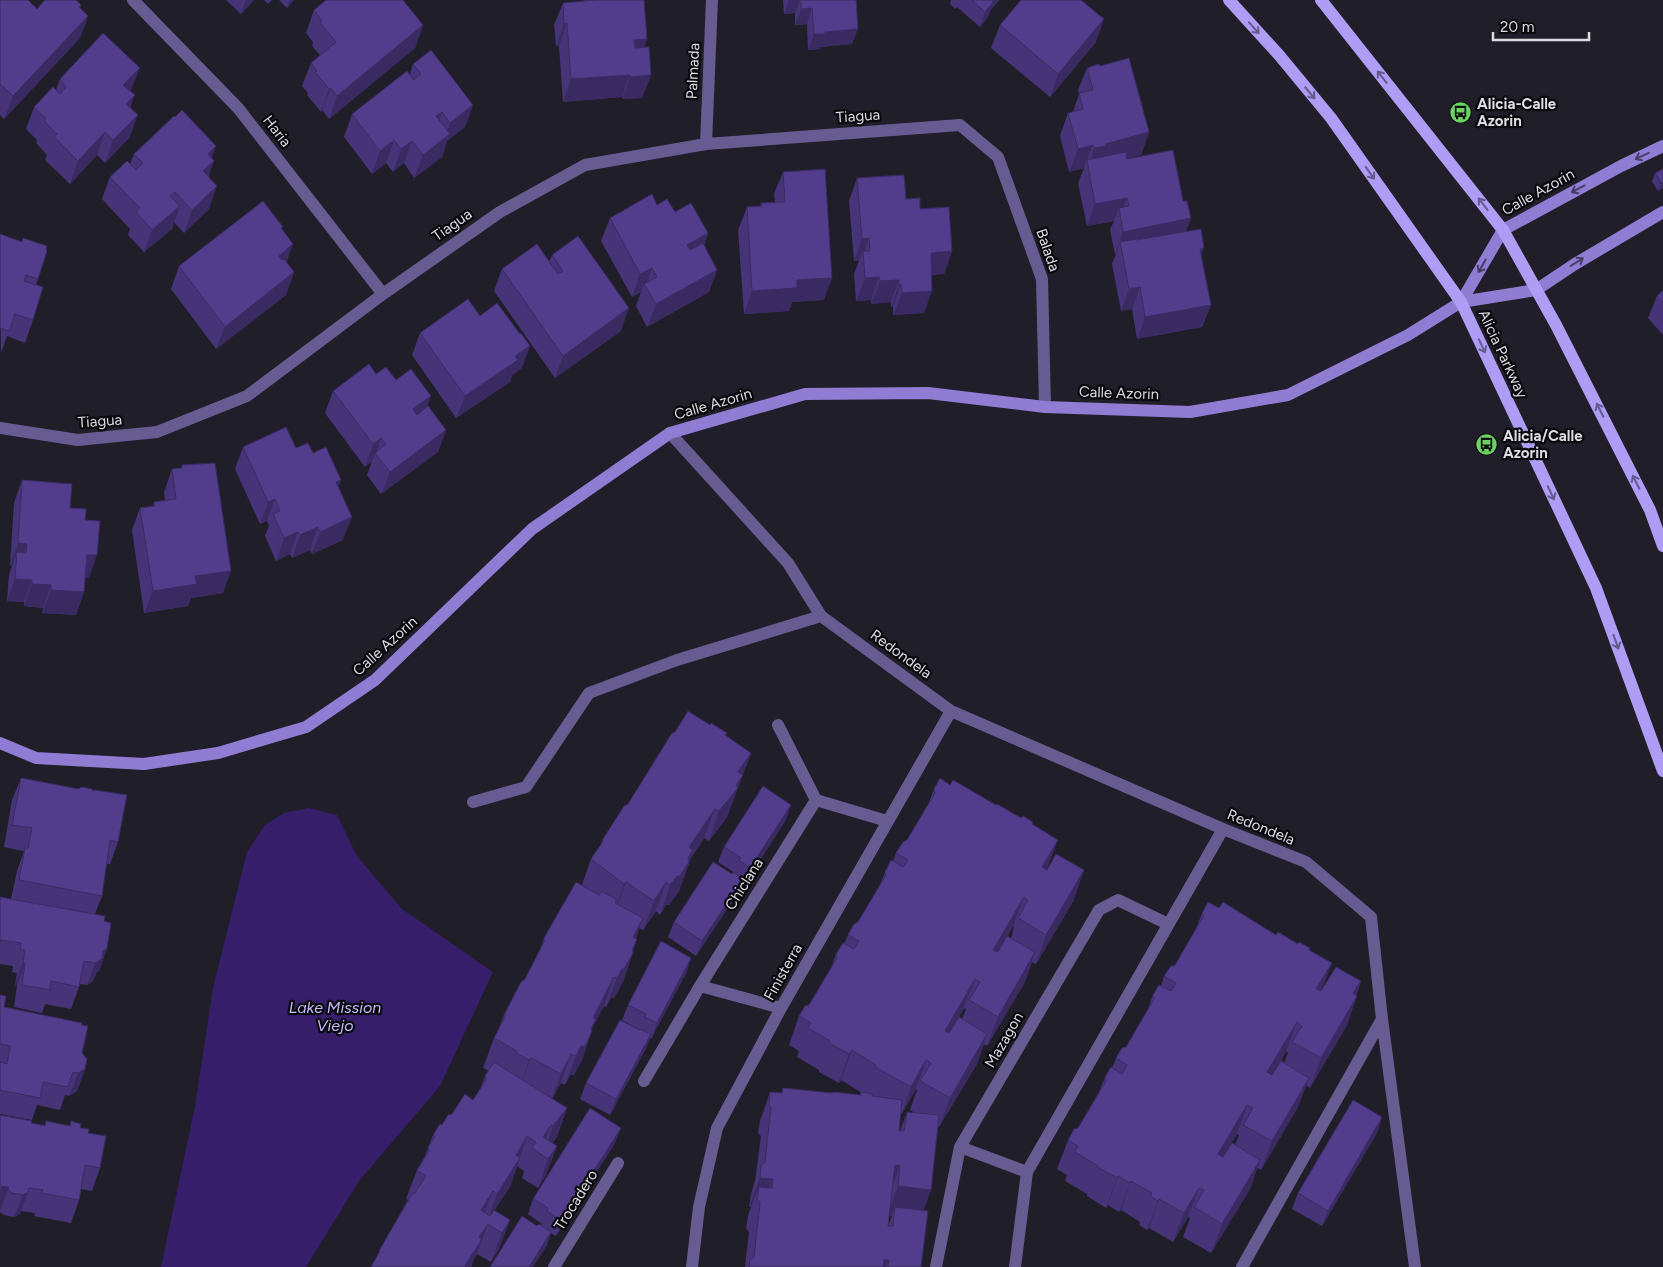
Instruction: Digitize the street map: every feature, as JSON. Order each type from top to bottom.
[{"type":"main road","name":"Alicia Parkway","points":[[1229,0],[1279,55],[1331,118],[1461,302],[1596,588],[1663,771]]},
{"type":"main road","points":[[1321,0],[1503,230],[1650,510],[1663,546]]},
{"type":"street","name":"Haria","points":[[133,0],[238,108],[383,294]]},
{"type":"street","name":"Palmada","points":[[706,144],[712,0]]},
{"type":"street","name":"Tiagua","points":[[0,428],[78,440],[157,432],[247,396],[383,294],[500,212],[585,165],[706,144],[960,125]]},
{"type":"street","name":"Balada","points":[[960,125],[998,157],[1042,279],[1045,407]]},
{"type":"street","name":"Calle Azorin","points":[[1461,302],[1503,230],[1621,166],[1663,146]]},
{"type":"street","name":"Calle Azorin","points":[[0,743],[36,758],[144,764],[218,753],[306,727],[375,680],[532,528],[670,433],[805,394],[928,393],[1045,407],[1190,412],[1288,395],[1408,335],[1461,302],[1536,290],[1575,264],[1663,212]]},
{"type":"street","name":"Redondela","points":[[670,433],[788,563],[820,616],[951,711],[1223,829],[1306,862],[1372,917],[1382,1019],[1415,1267]]},
{"type":"street","points":[[473,802],[526,787],[589,693],[677,660],[820,616]]},
{"type":"street","name":"Finisterra","points":[[692,1267],[700,1208],[717,1128],[781,1008],[951,711]]},
{"type":"street","points":[[778,725],[816,800],[887,821]]},
{"type":"street","name":"Chiclana","points":[[644,1080],[816,800]]},
{"type":"street","points":[[1015,1267],[1027,1172],[1223,829]]},
{"type":"street","name":"Mazagon","points":[[936,1267],[960,1147],[1099,910],[1118,900],[1168,924]]},
{"type":"street","points":[[700,986],[781,1008]]},
{"type":"street","points":[[1242,1267],[1382,1019]]},
{"type":"street","points":[[960,1147],[1027,1172]]},
{"type":"street","name":"Trocadero","points":[[554,1267],[618,1163]]},
{"type":"street","name":"Trocadero","points":[[562,1254],[567,1267]]},
{"type":"water","name":"Lake Mission Viejo","points":[[309,808],[337,815],[357,856],[402,909],[493,972],[440,1086],[359,1181],[306,1267],[161,1267],[195,1106],[213,988],[247,852],[265,825],[284,813]]},
{"type":"building","points":[[0,0],[28,0],[37,9],[45,0],[76,0],[81,5],[79,7],[88,16],[13,96],[0,84]]},
{"type":"building","points":[[326,0],[403,0],[423,25],[337,96],[315,72],[317,71],[311,63],[336,42],[320,23],[322,21],[314,10]]},
{"type":"building","points":[[596,0],[644,0],[647,39],[634,40],[635,48],[649,47],[651,75],[571,79],[567,23],[564,24],[563,3]]},
{"type":"building","points":[[801,0],[856,0],[858,29],[814,34],[812,8],[801,9]]},
{"type":"building","points":[[972,0],[992,0],[993,2],[985,12]]},
{"type":"building","points":[[1021,0],[1081,0],[1104,19],[1058,74],[1000,25]]},
{"type":"building","points":[[103,33],[140,68],[123,85],[135,95],[126,104],[138,115],[113,140],[105,132],[78,161],[54,137],[57,134],[34,107],[53,87],[60,94],[66,87],[60,79]]},
{"type":"building","points":[[431,50],[473,105],[450,123],[442,112],[436,116],[450,134],[423,155],[412,141],[401,149],[394,140],[380,151],[352,114],[407,71],[414,80],[421,74],[413,64]]},
{"type":"building","points":[[1129,58],[1149,132],[1105,144],[1106,146],[1094,148],[1093,145],[1078,149],[1068,113],[1083,109],[1079,93],[1093,90],[1087,68]]},
{"type":"building","points":[[182,110],[216,146],[208,154],[214,161],[203,171],[217,186],[192,210],[175,192],[170,196],[180,206],[152,230],[136,212],[140,208],[110,177],[127,161],[136,170],[143,163],[134,154]]},
{"type":"building","points":[[1173,150],[1183,201],[1187,201],[1191,218],[1123,232],[1119,208],[1129,206],[1127,198],[1095,204],[1087,160],[1126,152],[1127,159]]},
{"type":"building","points":[[825,169],[832,278],[797,280],[797,288],[752,291],[747,207],[762,206],[761,203],[785,202],[783,172]]},
{"type":"building","points":[[1663,169],[1663,182],[1661,183],[1655,173]]},
{"type":"building","points":[[904,175],[906,199],[920,198],[920,209],[949,207],[952,251],[931,253],[932,291],[902,293],[899,280],[880,281],[879,277],[865,278],[863,251],[870,251],[869,238],[862,239],[857,178]]},
{"type":"building","points":[[652,194],[657,205],[667,199],[675,212],[691,203],[708,233],[687,245],[690,250],[703,243],[717,270],[656,304],[644,284],[657,277],[652,268],[640,274],[610,218]]},
{"type":"building","points":[[263,201],[283,227],[281,228],[293,244],[279,256],[282,260],[284,259],[294,272],[225,327],[179,266]]},
{"type":"building","points":[[1201,229],[1204,248],[1200,249],[1211,305],[1145,317],[1140,287],[1129,289],[1120,242]]},
{"type":"building","points":[[0,234],[22,242],[23,238],[47,246],[38,279],[26,275],[24,281],[43,287],[33,320],[15,314],[9,331],[0,328]]},
{"type":"building","points":[[578,236],[629,308],[563,356],[502,269],[537,244],[558,274],[563,271],[552,255]]},
{"type":"building","points":[[1663,290],[1663,303],[1657,296]]},
{"type":"building","points":[[468,299],[480,316],[497,303],[530,346],[515,356],[518,360],[465,396],[420,333]]},
{"type":"building","points":[[369,364],[376,374],[386,367],[396,380],[411,369],[431,396],[413,409],[417,415],[428,406],[446,430],[390,472],[375,453],[386,444],[381,438],[373,444],[333,391]]},
{"type":"building","points":[[286,427],[296,448],[308,443],[313,453],[326,447],[341,480],[336,482],[352,517],[320,532],[318,527],[300,535],[298,532],[284,538],[273,514],[280,511],[275,499],[268,502],[243,447]]},
{"type":"building","points":[[215,463],[231,571],[195,576],[197,584],[153,591],[140,508],[155,506],[154,502],[176,499],[172,469],[182,468],[182,465]]},
{"type":"building","points":[[22,480],[72,484],[70,508],[86,509],[85,520],[100,521],[97,555],[87,555],[84,592],[51,590],[51,585],[32,584],[32,580],[15,579],[17,552],[26,553],[27,544],[18,543]]},
{"type":"building","points":[[688,711],[727,733],[725,735],[751,753],[738,772],[743,775],[736,785],[738,788],[719,811],[715,809],[689,847],[693,850],[688,858],[689,862],[680,876],[677,876],[670,885],[666,882],[654,901],[626,882],[624,884],[591,859]]},
{"type":"building","points":[[21,778],[79,789],[81,787],[92,789],[93,791],[127,795],[118,842],[110,840],[102,896],[19,880],[25,848],[28,848],[32,828],[12,825]]},
{"type":"building","points":[[940,778],[950,785],[953,780],[1021,818],[1023,816],[1033,822],[1032,824],[1058,840],[1042,867],[1047,870],[1056,854],[1084,870],[1046,935],[1018,918],[1028,900],[1024,897],[993,950],[998,952],[1007,936],[1035,952],[998,1017],[969,1000],[980,982],[975,979],[945,1031],[949,1033],[959,1017],[987,1034],[950,1098],[920,1081],[931,1063],[926,1060],[911,1087],[875,1067],[876,1065],[852,1050],[849,1054],[829,1043],[830,1041],[808,1028],[811,1023],[799,1016],[805,1006],[809,1005],[837,958],[836,954],[843,943],[854,949],[859,941],[848,935],[886,875],[885,872],[891,860],[903,867],[908,860],[896,853],[903,842],[907,840],[935,793],[934,789]]},
{"type":"building","points":[[763,786],[791,805],[750,868],[739,860],[741,858],[724,847]]},
{"type":"building","points":[[713,862],[743,879],[702,941],[674,922]]},
{"type":"building","points":[[576,882],[599,895],[601,891],[617,900],[615,903],[643,918],[633,937],[637,939],[632,950],[633,953],[617,978],[614,977],[593,1018],[596,1019],[585,1046],[581,1046],[576,1056],[571,1054],[561,1074],[531,1058],[529,1060],[494,1038],[521,982],[525,979],[544,942],[544,938]]},
{"type":"building","points":[[0,897],[105,916],[104,921],[111,923],[107,948],[103,951],[102,959],[95,963],[84,961],[79,987],[51,981],[50,990],[22,985],[25,950],[20,950],[21,943],[1,940],[0,942]]},
{"type":"building","points":[[1208,902],[1219,908],[1223,902],[1276,935],[1278,932],[1298,944],[1299,942],[1332,963],[1316,989],[1321,991],[1336,967],[1361,981],[1353,993],[1357,996],[1321,1058],[1292,1042],[1302,1026],[1297,1022],[1267,1072],[1272,1075],[1281,1061],[1309,1078],[1272,1141],[1243,1125],[1253,1108],[1247,1105],[1218,1154],[1223,1157],[1232,1143],[1260,1160],[1222,1224],[1194,1207],[1204,1190],[1199,1188],[1184,1213],[1159,1199],[1158,1201],[1150,1196],[1152,1193],[1131,1181],[1130,1183],[1118,1176],[1117,1178],[1097,1167],[1075,1152],[1078,1146],[1068,1140],[1074,1129],[1078,1128],[1106,1081],[1105,1077],[1111,1067],[1122,1074],[1127,1065],[1116,1058],[1122,1048],[1126,1047],[1154,999],[1153,995],[1159,985],[1171,991],[1176,983],[1164,976],[1171,966],[1175,965],[1203,917],[1202,913]]},
{"type":"building","points":[[661,941],[691,958],[657,1023],[645,1017],[646,1014],[628,1005]]},
{"type":"building","points":[[0,995],[6,996],[4,1007],[82,1023],[81,1025],[88,1026],[82,1053],[87,1059],[85,1069],[78,1073],[73,1072],[68,1087],[43,1082],[40,1098],[0,1090],[0,1062],[7,1064],[10,1046],[0,1044]]},
{"type":"building","points":[[620,1020],[651,1034],[616,1099],[586,1083]]},
{"type":"building","points":[[494,1062],[567,1108],[543,1137],[557,1146],[548,1159],[532,1148],[536,1142],[527,1136],[516,1155],[520,1158],[497,1194],[493,1191],[481,1210],[490,1216],[494,1210],[510,1220],[502,1233],[488,1224],[479,1237],[482,1239],[464,1267],[371,1267],[412,1194],[415,1193],[426,1176],[417,1170],[429,1151],[428,1147],[435,1137],[433,1135],[448,1115],[452,1114],[465,1094],[473,1100],[486,1080],[485,1076]]},
{"type":"building","points":[[783,1088],[861,1095],[861,1092],[873,1094],[872,1096],[902,1100],[899,1131],[904,1131],[907,1112],[939,1115],[931,1190],[898,1186],[900,1166],[895,1165],[888,1226],[893,1226],[895,1207],[928,1211],[921,1267],[888,1267],[889,1260],[884,1260],[883,1267],[749,1267],[750,1260],[754,1257],[760,1203],[757,1199],[759,1187],[772,1188],[773,1179],[760,1178],[761,1165],[765,1162],[771,1107],[769,1104],[770,1092],[782,1093]]},
{"type":"building","points":[[1353,1100],[1382,1117],[1328,1211],[1298,1193]]},
{"type":"building","points":[[590,1108],[621,1128],[562,1221],[547,1211],[548,1208],[533,1199]]},
{"type":"building","points":[[0,1115],[32,1121],[31,1123],[45,1126],[46,1121],[70,1126],[71,1121],[81,1124],[80,1128],[89,1129],[88,1133],[106,1136],[100,1168],[85,1165],[79,1200],[42,1193],[43,1190],[29,1188],[28,1192],[23,1195],[12,1193],[8,1189],[9,1187],[2,1186],[0,1195]]},
{"type":"building","points":[[522,1216],[537,1226],[539,1224],[551,1232],[529,1267],[490,1267]]},
{"type":"place","name":"Alicia-Calle Azorin","points":[[1461,113]]},
{"type":"place","name":"Alicia/Calle Azorin","points":[[1487,445]]}]
